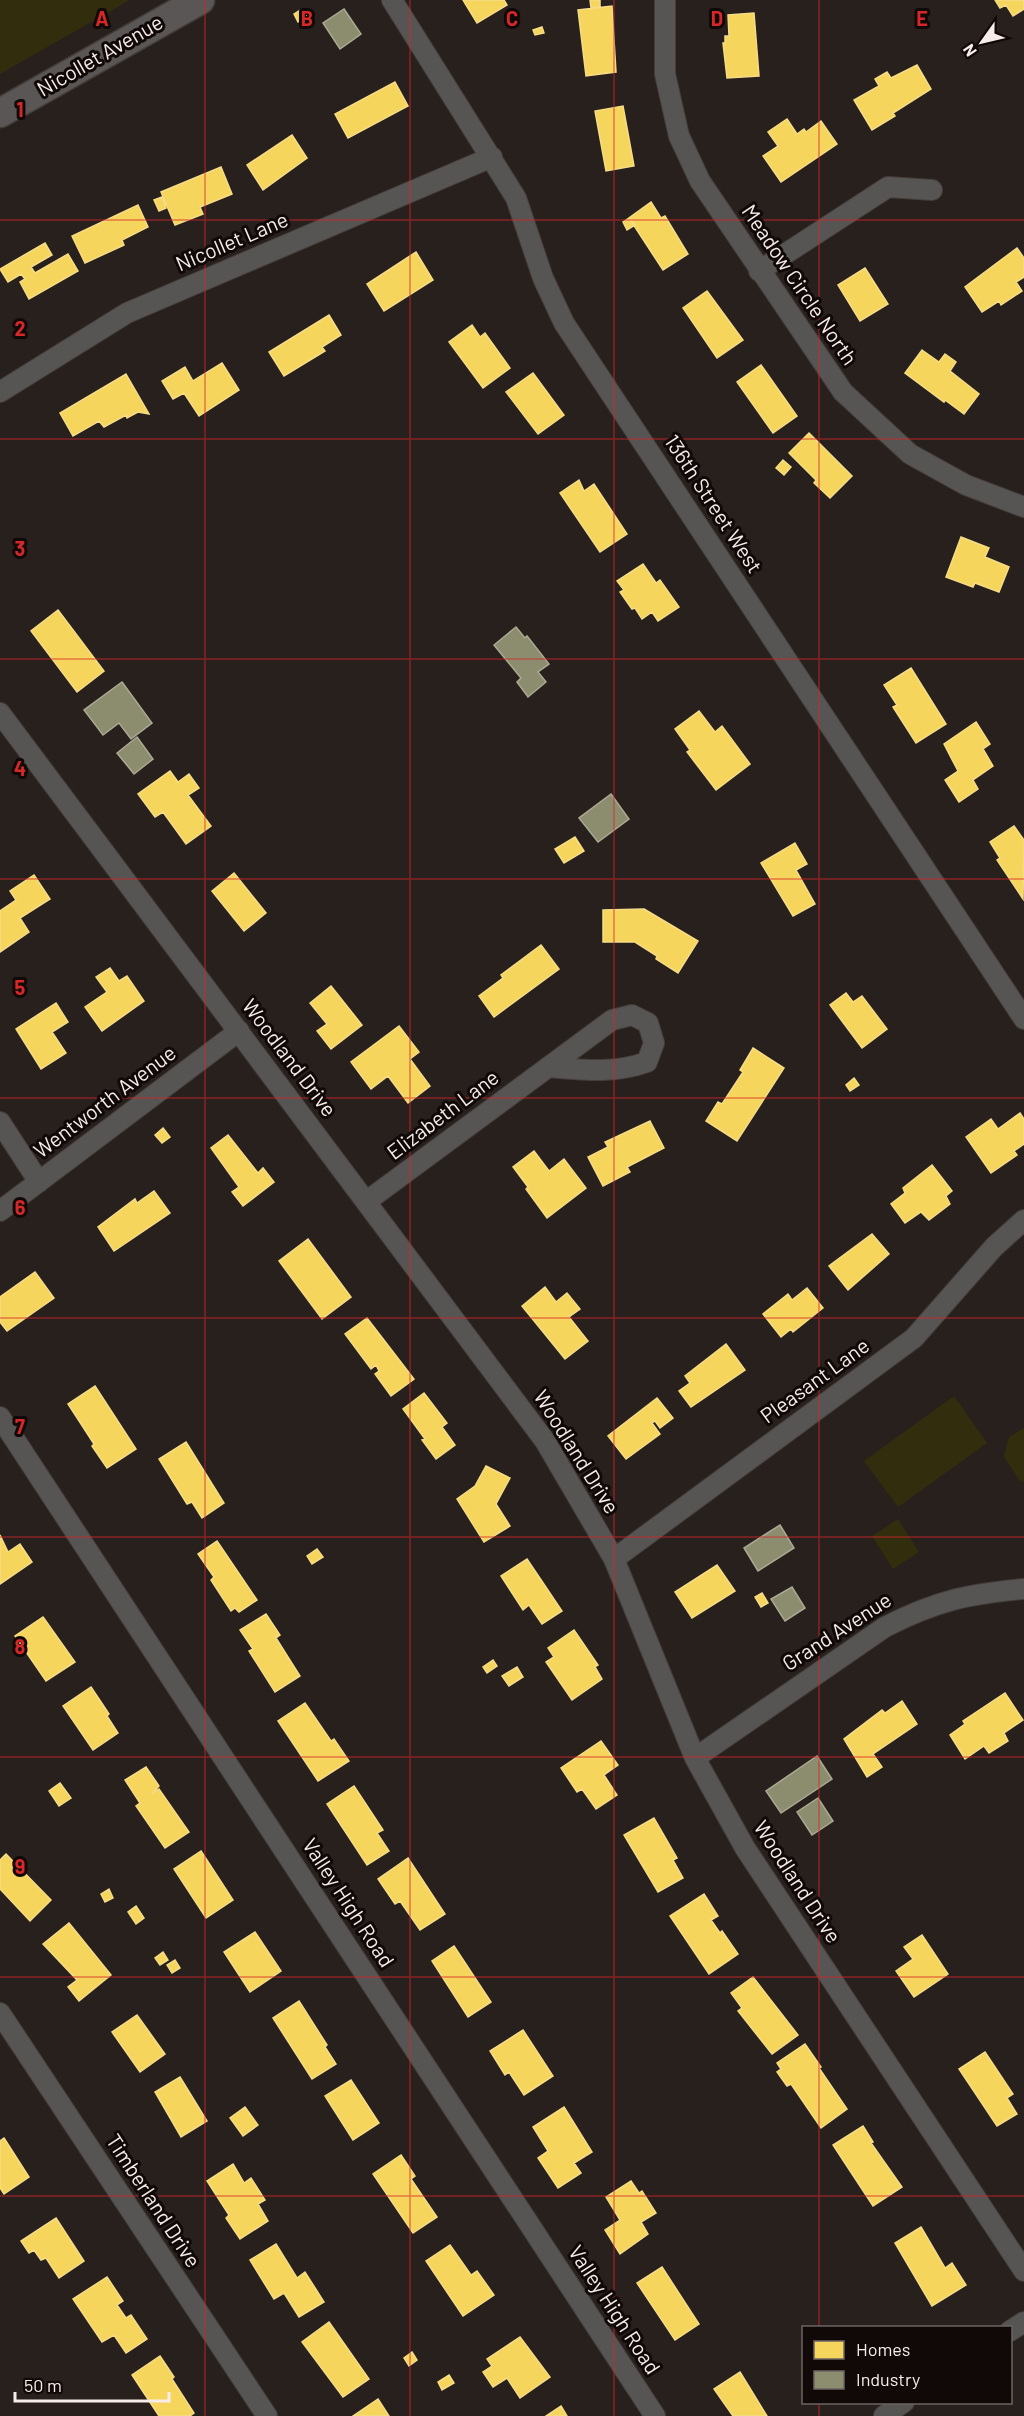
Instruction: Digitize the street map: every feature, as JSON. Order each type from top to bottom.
[{"type":"main road","name":"Nicollet Avenue","points":[[0,113],[167,8],[200,0]]},
{"type":"street","name":"136th Street West","points":[[392,0],[516,198],[543,278],[564,323],[1024,1018]]},
{"type":"street","name":"Meadow Circle North","points":[[665,0],[665,74],[679,136],[700,181],[759,272],[843,392],[910,454],[966,485],[1024,507]]},
{"type":"street","name":"Nicollet Lane","points":[[0,392],[127,313],[492,157]]},
{"type":"street","points":[[759,272],[888,187],[933,190]]},
{"type":"street","name":"Woodland Drive","points":[[0,712],[545,1441],[614,1559],[694,1758],[745,1848],[1024,2271]]},
{"type":"street","name":"Elizabeth Lane","points":[[367,1201],[548,1067],[612,1020],[632,1015],[648,1023],[654,1043],[647,1062],[628,1069],[600,1071],[548,1067]]},
{"type":"street","name":"Wentworth Avenue","points":[[0,1211],[238,1031]]},
{"type":"street","points":[[0,1122],[39,1182]]},
{"type":"street","name":"Pleasant Lane","points":[[614,1559],[914,1338],[994,1247],[1024,1220]]},
{"type":"street","name":"Valley High Road","points":[[0,1417],[655,2416]]},
{"type":"street","name":"Grand Avenue","points":[[694,1758],[885,1627],[912,1613],[946,1600],[975,1593],[1024,1589]]},
{"type":"street","name":"Timberland Drive","points":[[0,2013],[267,2416]]},
{"type":"street","points":[[884,2416],[902,2404]]},
{"type":"shaded area","points":[[0,0],[130,0],[0,74]]},
{"type":"shaded area","points":[[954,1396],[987,1443],[898,1507],[864,1461]]},
{"type":"shaded area","points":[[1024,1428],[1024,1482],[1020,1481],[1004,1457],[1009,1437]]},
{"type":"shaded area","points":[[898,1519],[919,1552],[893,1569],[872,1536]]},
{"type":"building: Homes","points":[[463,0],[504,0],[507,5],[477,23]]},
{"type":"building: Homes","points":[[590,0],[600,0],[600,7],[591,8]]},
{"type":"building: Homes","points":[[995,0],[1024,0],[1024,9],[1013,16],[1006,5],[1000,8]]},
{"type":"building: Homes","points":[[612,6],[616,72],[586,76],[578,10]]},
{"type":"building: Homes","points":[[302,9],[307,16],[298,22],[294,14]]},
{"type":"building: Homes","points":[[754,13],[759,76],[727,78],[723,43],[725,43],[725,36],[729,36],[728,15]]},
{"type":"building: Homes","points":[[542,27],[544,33],[535,35],[533,30]]},
{"type":"building: Homes","points":[[917,65],[931,89],[893,113],[895,116],[872,130],[854,100],[879,86],[875,79],[887,72],[891,78]]},
{"type":"building: Homes","points":[[395,82],[408,106],[348,138],[335,114]]},
{"type":"building: Homes","points":[[623,106],[634,166],[606,171],[595,111]]},
{"type":"building: Homes","points":[[787,119],[797,134],[804,129],[806,132],[821,121],[837,144],[781,182],[763,156],[778,146],[768,132]]},
{"type":"building: Homes","points":[[292,135],[307,158],[263,190],[247,165]]},
{"type":"building: Homes","points":[[221,167],[232,194],[200,207],[203,214],[175,225],[161,192]]},
{"type":"building: Homes","points":[[162,197],[166,208],[159,211],[154,200]]},
{"type":"building: Homes","points":[[651,202],[661,218],[665,216],[688,254],[663,270],[629,218]]},
{"type":"building: Homes","points":[[138,205],[148,227],[122,240],[124,245],[85,263],[72,236]]},
{"type":"building: Homes","points":[[629,218],[635,225],[627,230],[623,222]]},
{"type":"building: Homes","points":[[45,243],[52,255],[31,267],[35,273],[68,254],[78,271],[29,299],[20,282],[25,279],[21,274],[8,282],[0,269]]},
{"type":"building: Homes","points":[[1017,248],[1024,258],[1024,277],[1016,282],[1022,291],[1001,305],[999,301],[982,312],[965,287]]},
{"type":"building: Homes","points":[[416,252],[433,280],[384,311],[367,284]]},
{"type":"building: Homes","points":[[865,268],[888,304],[860,321],[838,285]]},
{"type":"building: Homes","points":[[707,291],[743,340],[717,358],[683,308]]},
{"type":"building: Homes","points":[[329,315],[341,335],[322,347],[325,351],[284,376],[269,352]]},
{"type":"building: Homes","points":[[472,325],[480,337],[485,333],[510,368],[483,388],[449,342]]},
{"type":"building: Homes","points":[[922,350],[939,362],[945,354],[956,362],[950,371],[979,394],[964,414],[905,373]]},
{"type":"building: Homes","points":[[222,363],[239,390],[199,416],[184,393],[173,399],[162,381],[185,367],[193,381]]},
{"type":"building: Homes","points":[[761,365],[797,416],[773,433],[737,382]]},
{"type":"building: Homes","points":[[533,373],[564,415],[538,434],[506,392]]},
{"type":"building: Homes","points":[[126,374],[149,414],[138,412],[127,418],[126,415],[104,427],[99,421],[73,436],[60,413]]},
{"type":"building: Homes","points":[[809,433],[852,476],[830,498],[789,453]]},
{"type":"building: Homes","points":[[783,460],[791,467],[784,475],[776,468]]},
{"type":"building: Homes","points":[[579,480],[584,491],[594,484],[627,534],[600,552],[560,493]]},
{"type":"building: Homes","points":[[961,537],[989,548],[985,557],[1009,567],[999,592],[975,583],[973,587],[946,577]]},
{"type":"building: Homes","points":[[643,564],[656,583],[660,580],[679,607],[658,621],[652,612],[642,619],[620,592],[624,590],[617,581]]},
{"type":"building: Homes","points":[[58,610],[104,671],[77,692],[31,631]]},
{"type":"building: Homes","points":[[911,668],[946,724],[916,743],[893,707],[897,705],[884,685]]},
{"type":"building: Homes","points":[[699,711],[715,732],[722,726],[750,764],[716,790],[687,752],[690,750],[675,729]]},
{"type":"building: Homes","points":[[976,722],[990,744],[983,749],[993,766],[973,780],[978,789],[959,802],[945,780],[958,771],[944,744]]},
{"type":"building: Homes","points":[[170,771],[178,782],[189,774],[199,788],[188,795],[211,826],[186,844],[163,812],[155,817],[138,794]]},
{"type":"building: Homes","points":[[1014,826],[1024,840],[1023,899],[997,860],[1000,858],[990,842]]},
{"type":"building: Homes","points":[[575,837],[584,851],[564,863],[555,849]]},
{"type":"building: Homes","points":[[795,843],[807,864],[796,870],[815,904],[793,916],[761,863]]},
{"type":"building: Homes","points":[[234,873],[266,913],[244,931],[212,891]]},
{"type":"building: Homes","points":[[34,875],[50,899],[20,918],[29,932],[0,952],[0,911],[16,900],[10,891]]},
{"type":"building: Homes","points":[[644,909],[698,941],[678,973],[635,942],[603,942],[603,910]]},
{"type":"building: Homes","points":[[541,945],[559,969],[494,1017],[479,996],[503,978],[501,975]]},
{"type":"building: Homes","points":[[110,968],[119,981],[127,976],[144,1001],[102,1031],[85,1007],[107,992],[96,977]]},
{"type":"building: Homes","points":[[331,986],[362,1025],[331,1049],[317,1031],[327,1024],[310,1003]]},
{"type":"building: Homes","points":[[846,993],[853,1002],[862,996],[887,1029],[862,1048],[830,1005]]},
{"type":"building: Homes","points":[[56,1003],[68,1022],[52,1032],[66,1053],[41,1069],[16,1029]]},
{"type":"building: Homes","points":[[399,1026],[419,1052],[410,1059],[430,1086],[408,1103],[388,1076],[371,1089],[351,1062]]},
{"type":"building: Homes","points":[[753,1048],[784,1068],[737,1141],[706,1121],[718,1102],[722,1104],[743,1072],[740,1070]]},
{"type":"building: Homes","points":[[854,1078],[859,1085],[850,1091],[846,1085]]},
{"type":"building: Homes","points":[[1020,1113],[1024,1119],[1024,1144],[1014,1151],[1017,1155],[991,1173],[966,1137],[991,1119],[998,1129]]},
{"type":"building: Homes","points":[[650,1121],[664,1148],[627,1167],[630,1172],[603,1186],[588,1157],[608,1147],[605,1142]]},
{"type":"building: Homes","points":[[163,1128],[170,1137],[162,1143],[155,1135]]},
{"type":"building: Homes","points":[[228,1135],[258,1173],[263,1168],[274,1182],[243,1206],[232,1192],[239,1187],[211,1148]]},
{"type":"building: Homes","points":[[534,1151],[549,1171],[564,1159],[586,1188],[547,1218],[513,1167]]},
{"type":"building: Homes","points":[[932,1165],[952,1191],[946,1196],[950,1204],[929,1220],[921,1212],[905,1223],[891,1204],[905,1193],[903,1188]]},
{"type":"building: Homes","points":[[154,1191],[170,1213],[114,1251],[98,1227],[135,1199],[137,1203]]},
{"type":"building: Homes","points":[[872,1234],[889,1254],[848,1290],[829,1266]]},
{"type":"building: Homes","points":[[308,1239],[351,1297],[322,1319],[279,1261]]},
{"type":"building: Homes","points":[[35,1272],[54,1298],[7,1331],[0,1322],[0,1297]]},
{"type":"building: Homes","points":[[545,1287],[556,1302],[567,1293],[580,1309],[569,1317],[588,1341],[565,1359],[522,1306]]},
{"type":"building: Homes","points":[[807,1288],[823,1308],[793,1332],[791,1329],[781,1337],[763,1314],[788,1294],[792,1300]]},
{"type":"building: Homes","points":[[367,1318],[414,1379],[391,1396],[375,1374],[379,1371],[376,1365],[371,1369],[345,1334]]},
{"type":"building: Homes","points":[[726,1344],[745,1370],[691,1407],[679,1391],[690,1383],[685,1376]]},
{"type":"building: Homes","points":[[95,1386],[136,1449],[107,1468],[68,1404]]},
{"type":"building: Homes","points":[[424,1393],[447,1423],[442,1427],[455,1445],[436,1459],[422,1440],[425,1439],[403,1409]]},
{"type":"building: Homes","points":[[657,1398],[673,1418],[660,1428],[655,1421],[652,1423],[660,1434],[626,1459],[608,1436]]},
{"type":"building: Homes","points":[[186,1442],[224,1503],[202,1518],[192,1502],[187,1504],[159,1459]]},
{"type":"building: Homes","points":[[486,1466],[510,1478],[496,1504],[510,1526],[484,1542],[457,1499],[475,1486]]},
{"type":"building: Homes","points":[[0,1535],[8,1552],[20,1544],[32,1562],[0,1584]]},
{"type":"building: Homes","points":[[217,1541],[257,1600],[239,1612],[235,1608],[231,1611],[211,1580],[214,1577],[198,1554]]},
{"type":"building: Homes","points":[[317,1549],[323,1557],[312,1564],[307,1556]]},
{"type":"building: Homes","points":[[527,1559],[562,1611],[542,1624],[529,1605],[523,1610],[501,1576]]},
{"type":"building: Homes","points":[[717,1565],[735,1591],[692,1618],[675,1592]]},
{"type":"building: Homes","points":[[762,1593],[768,1603],[761,1607],[755,1597]]},
{"type":"building: Homes","points":[[266,1614],[280,1635],[276,1638],[300,1676],[275,1692],[249,1651],[253,1649],[240,1630]]},
{"type":"building: Homes","points":[[43,1617],[75,1662],[46,1681],[15,1636]]},
{"type":"building: Homes","points":[[574,1630],[598,1665],[595,1667],[602,1679],[572,1700],[546,1662],[554,1657],[548,1648]]},
{"type":"building: Homes","points":[[493,1660],[497,1666],[487,1673],[483,1667]]},
{"type":"building: Homes","points":[[517,1667],[523,1677],[509,1686],[502,1676]]},
{"type":"building: Homes","points":[[91,1687],[109,1714],[107,1716],[118,1733],[93,1750],[63,1706]]},
{"type":"building: Homes","points":[[1005,1693],[1023,1720],[1004,1733],[1008,1741],[989,1753],[984,1746],[965,1759],[950,1735],[965,1724],[963,1721]]},
{"type":"building: Homes","points":[[902,1701],[917,1724],[873,1754],[882,1767],[867,1777],[844,1739],[882,1710],[885,1713]]},
{"type":"building: Homes","points":[[305,1703],[331,1741],[334,1739],[349,1761],[318,1781],[278,1721]]},
{"type":"building: Homes","points":[[601,1741],[618,1765],[604,1775],[617,1795],[596,1809],[582,1789],[577,1792],[561,1768]]},
{"type":"building: Homes","points":[[146,1767],[159,1786],[152,1794],[159,1789],[189,1832],[165,1848],[136,1806],[140,1803],[125,1780]]},
{"type":"building: Homes","points":[[60,1783],[71,1798],[59,1806],[49,1791]]},
{"type":"building: Homes","points":[[354,1786],[383,1830],[377,1833],[389,1851],[367,1865],[327,1804]]},
{"type":"building: Homes","points":[[654,1818],[677,1858],[673,1860],[683,1878],[658,1892],[624,1835]]},
{"type":"building: Homes","points":[[201,1851],[233,1900],[206,1918],[174,1869]]},
{"type":"building: Homes","points":[[6,1854],[51,1900],[30,1921],[0,1889],[0,1860]]},
{"type":"building: Homes","points":[[408,1858],[445,1914],[420,1930],[400,1901],[395,1904],[378,1879]]},
{"type":"building: Homes","points":[[109,1889],[113,1898],[105,1902],[101,1894]]},
{"type":"building: Homes","points":[[704,1894],[718,1916],[711,1920],[738,1954],[709,1974],[670,1916]]},
{"type":"building: Homes","points":[[136,1906],[144,1918],[136,1924],[128,1912]]},
{"type":"building: Homes","points":[[69,1923],[111,1975],[79,2001],[68,1987],[77,1980],[43,1944]]},
{"type":"building: Homes","points":[[255,1932],[281,1971],[250,1992],[224,1952]]},
{"type":"building: Homes","points":[[922,1935],[948,1974],[914,1997],[896,1971],[913,1959],[904,1947]]},
{"type":"building: Homes","points":[[454,1946],[491,2002],[468,2017],[432,1961]]},
{"type":"building: Homes","points":[[163,1952],[168,1960],[160,1965],[155,1958]]},
{"type":"building: Homes","points":[[175,1960],[180,1968],[172,1973],[167,1965]]},
{"type":"building: Homes","points":[[753,1977],[798,2035],[772,2054],[738,2011],[742,2008],[731,1993]]},
{"type":"building: Homes","points":[[299,2001],[327,2045],[325,2047],[336,2064],[312,2079],[273,2018]]},
{"type":"building: Homes","points":[[137,2015],[165,2054],[140,2072],[112,2032]]},
{"type":"building: Homes","points":[[523,2030],[553,2076],[524,2095],[509,2072],[505,2075],[490,2051]]},
{"type":"building: Homes","points":[[805,2044],[847,2109],[821,2128],[791,2084],[787,2086],[777,2072],[781,2069],[777,2063]]},
{"type":"building: Homes","points":[[985,2052],[1013,2094],[1007,2098],[1017,2114],[997,2126],[959,2069]]},
{"type":"building: Homes","points":[[180,2077],[207,2121],[181,2137],[155,2092]]},
{"type":"building: Homes","points":[[351,2080],[379,2123],[353,2140],[325,2096]]},
{"type":"building: Homes","points":[[245,2107],[258,2125],[243,2136],[230,2118]]},
{"type":"building: Homes","points":[[564,2107],[592,2152],[574,2163],[581,2173],[558,2188],[538,2158],[548,2151],[533,2127]]},
{"type":"building: Homes","points":[[863,2126],[873,2142],[871,2143],[902,2187],[873,2206],[833,2145]]},
{"type":"building: Homes","points":[[4,2138],[29,2177],[4,2194],[0,2188],[0,2141]]},
{"type":"building: Homes","points":[[401,2155],[415,2176],[411,2179],[437,2217],[413,2233],[373,2174]]},
{"type":"building: Homes","points":[[233,2164],[244,2183],[251,2178],[265,2200],[258,2204],[268,2221],[240,2239],[226,2218],[229,2215],[207,2181]]},
{"type":"building: Homes","points":[[631,2181],[639,2193],[642,2191],[656,2213],[641,2222],[648,2234],[620,2254],[605,2230],[620,2220],[606,2197]]},
{"type":"building: Homes","points":[[56,2218],[84,2261],[59,2278],[46,2258],[41,2260],[34,2250],[29,2253],[21,2241]]},
{"type":"building: Homes","points":[[921,2227],[945,2268],[952,2263],[966,2285],[932,2306],[895,2243]]},
{"type":"building: Homes","points":[[276,2244],[297,2278],[305,2272],[324,2302],[299,2317],[284,2293],[274,2299],[250,2260]]},
{"type":"building: Homes","points":[[450,2245],[471,2275],[477,2271],[494,2295],[463,2316],[426,2261]]},
{"type":"building: Homes","points":[[662,2267],[699,2324],[675,2340],[637,2283]]},
{"type":"building: Homes","points":[[107,2277],[123,2301],[117,2305],[126,2318],[131,2315],[147,2339],[126,2353],[114,2335],[102,2342],[73,2299]]},
{"type":"building: Homes","points":[[329,2322],[369,2379],[343,2397],[302,2342]]},
{"type":"building: Homes","points":[[520,2337],[550,2377],[520,2398],[507,2378],[493,2387],[483,2372],[492,2366],[487,2359]]},
{"type":"building: Homes","points":[[412,2352],[417,2360],[409,2366],[404,2358]]},
{"type":"building: Homes","points":[[160,2356],[194,2413],[190,2416],[159,2416],[132,2375]]},
{"type":"building: Homes","points":[[740,2372],[767,2416],[733,2416],[714,2389]]},
{"type":"building: Homes","points":[[449,2375],[454,2383],[442,2390],[438,2382]]},
{"type":"building: Homes","points":[[378,2399],[389,2416],[353,2416]]},
{"type":"building: Homes","points":[[561,2406],[567,2416],[546,2416]]},
{"type":"building: Industry","points":[[344,9],[361,34],[340,49],[323,23]]},
{"type":"building: Industry","points":[[516,627],[525,638],[527,636],[549,664],[538,672],[546,682],[528,697],[517,682],[521,678],[494,645]]},
{"type":"building: Industry","points":[[122,682],[152,723],[131,739],[119,723],[103,735],[84,710]]},
{"type":"building: Industry","points":[[137,737],[153,759],[134,774],[117,753]]},
{"type":"building: Industry","points":[[611,794],[629,819],[598,842],[579,818]]},
{"type":"building: Industry","points":[[780,1525],[794,1548],[758,1571],[744,1548]]},
{"type":"building: Industry","points":[[792,1587],[805,1608],[785,1621],[771,1599]]},
{"type":"building: Industry","points":[[817,1756],[832,1779],[781,1813],[766,1791]]},
{"type":"building: Industry","points":[[818,1798],[833,1821],[812,1835],[797,1812]]}]
